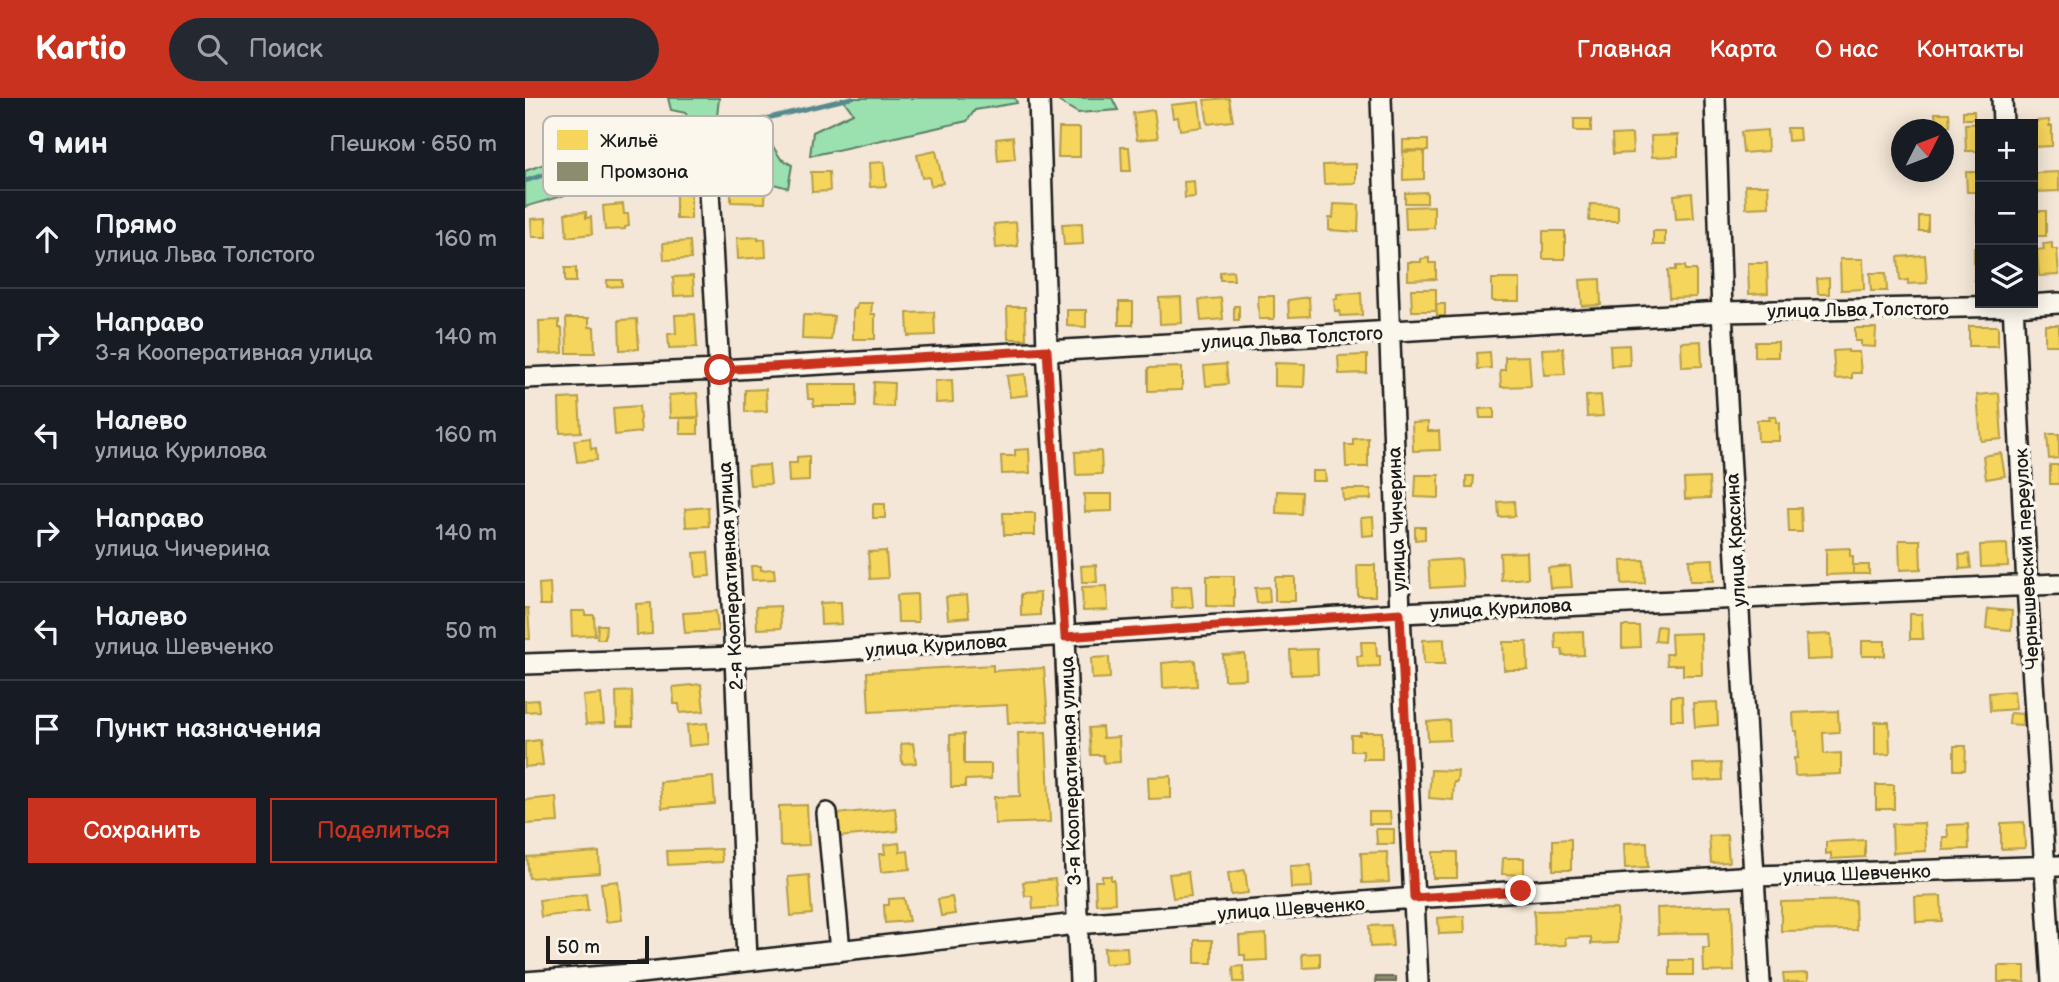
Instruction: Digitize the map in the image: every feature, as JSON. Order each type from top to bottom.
[{"type":"street","name":"3-я Кооперативная улица","points":[[1039,98],[1047,350],[1065,637],[1080,982]]},
{"type":"street","name":"улица Чичерина","points":[[1381,98],[1388,331],[1418,982]]},
{"type":"street","name":"улица Красина","points":[[1715,98],[1722,312],[1761,982]]},
{"type":"street","points":[[2001,98],[2003,119]]},
{"type":"street","name":"2-я Кооперативная улица","points":[[709,196],[735,657],[747,961]]},
{"type":"street","name":"улица Льва Толстого","points":[[2038,303],[2059,303]]},
{"type":"street","name":"улица Льва Толстого","points":[[525,378],[720,370],[1722,312],[1975,305]]},
{"type":"street","name":"Чернышевский переулок","points":[[2013,308],[2027,586],[2052,867],[2052,982]]},
{"type":"street","name":"улица Курилова","points":[[525,664],[735,657],[1400,613],[2059,584]]},
{"type":"street","points":[[828,813],[840,951]]},
{"type":"street","name":"улица Шевченко","points":[[525,982],[632,978],[747,961],[1077,924],[1414,898],[1753,876],[2052,867]]},
{"type":"green space","points":[[668,98],[719,98],[717,116],[687,116],[686,113],[671,110]]},
{"type":"green space","points":[[842,98],[1015,98],[1017,103],[975,110],[967,121],[810,156],[813,132],[853,113]]},
{"type":"green space","points":[[1053,98],[1112,98],[1118,110],[1078,113]]},
{"type":"green space","points":[[773,147],[781,159],[792,165],[788,188],[773,184]]},
{"type":"green space","points":[[543,164],[543,196],[562,196],[525,207],[525,171]]},
{"type":"building: Жильё","points":[[1229,98],[1233,121],[1208,124],[1204,100]]},
{"type":"building: Жильё","points":[[1199,102],[1202,127],[1180,130],[1178,117],[1173,118],[1171,105]]},
{"type":"building: Жильё","points":[[1154,110],[1158,138],[1137,140],[1133,113]]},
{"type":"building: Жильё","points":[[1963,111],[1974,111],[1974,119],[1963,119]]},
{"type":"building: Жильё","points":[[1935,113],[1949,113],[1949,119],[1935,119]]},
{"type":"building: Жильё","points":[[1574,119],[1591,119],[1591,131],[1574,131]]},
{"type":"building: Жильё","points":[[2049,120],[2049,126],[2052,126],[2052,146],[2038,147],[2038,121]]},
{"type":"building: Жильё","points":[[1965,124],[1975,124],[1975,151],[1966,151]]},
{"type":"building: Жильё","points":[[1059,128],[1080,128],[1080,157],[1058,157]]},
{"type":"building: Жильё","points":[[1787,128],[1799,128],[1800,140],[1788,141]]},
{"type":"building: Жильё","points":[[1767,130],[1768,151],[1743,153],[1741,132]]},
{"type":"building: Жильё","points":[[1632,134],[1633,153],[1613,154],[1612,135]]},
{"type":"building: Жильё","points":[[1678,135],[1678,156],[1652,157],[1651,136]]},
{"type":"building: Жильё","points":[[1013,137],[1015,159],[998,161],[996,139]]},
{"type":"building: Жильё","points":[[1403,140],[1428,140],[1428,151],[1403,150]]},
{"type":"building: Жильё","points":[[1121,147],[1129,147],[1131,171],[1122,171]]},
{"type":"building: Жильё","points":[[936,151],[943,183],[931,186],[929,177],[922,178],[917,155]]},
{"type":"building: Жильё","points":[[1424,151],[1424,179],[1403,180],[1403,152]]},
{"type":"building: Жильё","points":[[884,162],[886,186],[870,187],[869,163]]},
{"type":"building: Жильё","points":[[1356,164],[1356,183],[1324,184],[1323,165]]},
{"type":"building: Жильё","points":[[811,172],[829,172],[830,191],[812,192]]},
{"type":"building: Жильё","points":[[1966,172],[1975,172],[1975,192],[1967,192]]},
{"type":"building: Жильё","points":[[2059,172],[2059,191],[2038,192],[2038,173]]},
{"type":"building: Жильё","points":[[1194,181],[1195,197],[1185,198],[1184,182]]},
{"type":"building: Жильё","points":[[1745,185],[1768,185],[1769,207],[1746,208]]},
{"type":"building: Жильё","points":[[1427,192],[1427,203],[1405,203],[1405,193]]},
{"type":"building: Жильё","points":[[1692,193],[1694,218],[1676,219],[1674,195]]},
{"type":"building: Жильё","points":[[676,196],[691,196],[691,219],[676,219]]},
{"type":"building: Жильё","points":[[731,196],[765,196],[765,203],[731,202]]},
{"type":"building: Жильё","points":[[623,204],[624,214],[628,214],[629,226],[625,229],[605,230],[603,206]]},
{"type":"building: Жильё","points":[[1334,204],[1359,205],[1358,232],[1329,230],[1329,218],[1333,218]]},
{"type":"building: Жильё","points":[[1590,204],[1618,205],[1618,221],[1589,221]]},
{"type":"building: Жильё","points":[[1434,206],[1434,228],[1406,229],[1405,207]]},
{"type":"building: Жильё","points":[[2038,211],[2046,211],[2046,236],[2038,236]]},
{"type":"building: Жильё","points":[[586,212],[586,218],[591,217],[592,234],[567,237],[565,213]]},
{"type":"building: Жильё","points":[[1919,216],[1928,216],[1928,231],[1919,231]]},
{"type":"building: Жильё","points":[[546,218],[547,237],[532,237],[531,219]]},
{"type":"building: Жильё","points":[[1016,222],[1018,246],[996,248],[994,224]]},
{"type":"building: Жильё","points":[[1082,223],[1083,244],[1064,245],[1062,224]]},
{"type":"building: Жильё","points":[[1543,231],[1565,231],[1565,259],[1543,259]]},
{"type":"building: Жильё","points":[[1653,231],[1665,231],[1665,245],[1653,245]]},
{"type":"building: Жильё","points":[[758,237],[758,240],[765,239],[766,257],[738,259],[737,238]]},
{"type":"building: Жильё","points":[[690,241],[691,259],[664,260],[663,243]]},
{"type":"building: Жильё","points":[[2052,243],[2052,249],[2057,249],[2059,275],[2039,276],[2038,250],[2044,249],[2043,244]]},
{"type":"building: Жильё","points":[[1974,248],[1975,248],[1975,280]]},
{"type":"building: Жильё","points":[[1925,255],[1927,283],[1908,284],[1908,280],[1900,281],[1898,257]]},
{"type":"building: Жильё","points":[[1429,258],[1429,263],[1436,263],[1436,279],[1408,280],[1408,262],[1421,262],[1421,259]]},
{"type":"building: Жильё","points":[[1840,259],[1863,259],[1864,289],[1841,290]]},
{"type":"building: Жильё","points":[[1748,263],[1767,263],[1768,293],[1749,294]]},
{"type":"building: Жильё","points":[[1676,266],[1685,266],[1685,270],[1696,270],[1696,297],[1669,298],[1668,270],[1676,270]]},
{"type":"building: Жильё","points":[[565,268],[576,268],[576,282],[565,282]]},
{"type":"building: Жильё","points":[[1233,271],[1234,280],[1220,280],[1220,272]]},
{"type":"building: Жильё","points":[[1870,273],[1886,273],[1887,291],[1871,291]]},
{"type":"building: Жильё","points":[[693,276],[694,295],[674,296],[673,277]]},
{"type":"building: Жильё","points":[[1829,278],[1829,294],[1818,294],[1817,279]]},
{"type":"building: Жильё","points":[[1492,279],[1520,279],[1520,301],[1492,301]]},
{"type":"building: Жильё","points":[[1600,279],[1601,305],[1582,306],[1580,280]]},
{"type":"building: Жильё","points":[[607,280],[622,280],[622,286],[607,287]]},
{"type":"building: Жильё","points":[[1411,289],[1436,289],[1436,311],[1412,311]]},
{"type":"building: Жильё","points":[[1361,293],[1362,315],[1340,316],[1339,311],[1335,311],[1334,299],[1337,299],[1337,294]]},
{"type":"building: Жильё","points":[[1258,296],[1274,296],[1274,319],[1259,319]]},
{"type":"building: Жильё","points":[[1181,297],[1182,323],[1160,324],[1159,298]]},
{"type":"building: Жильё","points":[[1309,297],[1310,316],[1289,317],[1288,300]]},
{"type":"building: Жильё","points":[[1221,298],[1223,319],[1201,321],[1199,300]]},
{"type":"building: Жильё","points":[[1119,302],[1133,302],[1133,325],[1119,325]]},
{"type":"building: Жильё","points":[[857,303],[872,303],[875,339],[853,339],[853,309],[856,309]]},
{"type":"building: Жильё","points":[[1436,304],[1445,304],[1445,316],[1437,316]]},
{"type":"building: Жильё","points":[[1234,306],[1239,306],[1239,320],[1234,320]]},
{"type":"building: Жильё","points":[[1007,307],[1025,307],[1026,339],[1008,339]]},
{"type":"building: Жильё","points":[[1067,310],[1086,310],[1086,327],[1067,326]]},
{"type":"building: Жильё","points":[[934,312],[935,335],[908,336],[907,313]]},
{"type":"building: Жильё","points":[[695,314],[697,347],[669,348],[668,334],[676,333],[675,315]]},
{"type":"building: Жильё","points":[[803,315],[834,316],[831,340],[802,339]]},
{"type":"building: Жильё","points":[[566,318],[589,318],[589,327],[594,327],[595,353],[567,353]]},
{"type":"building: Жильё","points":[[637,319],[639,349],[620,350],[619,320]]},
{"type":"building: Жильё","points":[[559,320],[563,353],[540,354],[539,321]]},
{"type":"building: Жильё","points":[[2045,325],[2059,325],[2059,345],[2045,345]]},
{"type":"building: Жильё","points":[[1969,326],[1998,326],[1998,346],[1969,346]]},
{"type":"building: Жильё","points":[[1855,328],[1876,328],[1875,347],[1861,346],[1861,341],[1855,341]]},
{"type":"building: Жильё","points":[[1701,341],[1702,366],[1682,367],[1681,342]]},
{"type":"building: Жильё","points":[[1755,342],[1778,342],[1778,357],[1755,357]]},
{"type":"building: Жильё","points":[[1629,345],[1630,365],[1611,366],[1610,346]]},
{"type":"building: Жильё","points":[[1563,348],[1565,374],[1544,375],[1542,349]]},
{"type":"building: Жильё","points":[[1833,351],[1859,352],[1861,373],[1852,373],[1852,378],[1835,379]]},
{"type":"building: Жильё","points":[[1490,352],[1491,368],[1478,369],[1477,353]]},
{"type":"building: Жильё","points":[[1367,355],[1367,373],[1339,374],[1338,356]]},
{"type":"building: Жильё","points":[[1529,356],[1531,386],[1501,387],[1500,370],[1505,370],[1505,357]]},
{"type":"building: Жильё","points":[[1275,363],[1305,364],[1304,387],[1275,386]]},
{"type":"building: Жильё","points":[[1226,364],[1228,384],[1206,386],[1204,366]]},
{"type":"building: Жильё","points":[[1182,367],[1182,390],[1148,391],[1148,368]]},
{"type":"building: Жильё","points":[[1025,374],[1028,395],[1010,397],[1007,376]]},
{"type":"building: Жильё","points":[[952,380],[953,402],[936,403],[935,381]]},
{"type":"building: Жильё","points":[[874,382],[894,383],[893,407],[873,406]]},
{"type":"building: Жильё","points":[[807,384],[857,384],[857,406],[814,406],[813,399],[808,399]]},
{"type":"building: Жильё","points":[[766,389],[767,411],[745,412],[745,390]]},
{"type":"building: Жильё","points":[[697,393],[699,417],[670,418],[669,395]]},
{"type":"building: Жильё","points":[[1999,393],[2002,439],[1981,441],[1977,395]]},
{"type":"building: Жильё","points":[[1601,395],[1603,416],[1587,417],[1586,396]]},
{"type":"building: Жильё","points":[[579,398],[581,432],[560,433],[559,399]]},
{"type":"building: Жильё","points":[[639,406],[641,432],[615,435],[613,408]]},
{"type":"building: Жильё","points":[[1494,408],[1494,418],[1480,418],[1479,409]]},
{"type":"building: Жильё","points":[[1769,417],[1776,417],[1776,423],[1779,423],[1779,441],[1758,441],[1757,420],[1770,420]]},
{"type":"building: Жильё","points":[[680,418],[698,418],[698,434],[680,434]]},
{"type":"building: Жильё","points":[[1428,422],[1428,431],[1439,431],[1440,450],[1413,451],[1412,423]]},
{"type":"building: Жильё","points":[[2047,434],[2059,434],[2059,458],[2049,459]]},
{"type":"building: Жильё","points":[[590,438],[591,449],[596,448],[597,460],[577,462],[574,440]]},
{"type":"building: Жильё","points":[[1368,438],[1368,467],[1346,467],[1345,445],[1353,445],[1353,439]]},
{"type":"building: Жильё","points":[[1029,449],[1030,473],[1002,474],[1001,456],[1015,456],[1015,450]]},
{"type":"building: Жильё","points":[[1101,451],[1102,474],[1076,475],[1075,452]]},
{"type":"building: Жильё","points":[[2001,453],[2005,476],[1986,479],[1983,456]]},
{"type":"building: Жильё","points":[[809,456],[809,481],[789,482],[788,463],[797,463],[797,457]]},
{"type":"building: Жильё","points":[[769,465],[771,484],[750,485],[748,466]]},
{"type":"building: Жильё","points":[[2050,465],[2059,465],[2059,484],[2050,484]]},
{"type":"building: Жильё","points":[[1312,471],[1325,471],[1326,481],[1312,481]]},
{"type":"building: Жильё","points":[[1416,475],[1439,475],[1439,498],[1415,497]]},
{"type":"building: Жильё","points":[[1466,476],[1474,476],[1473,487],[1466,487]]},
{"type":"building: Жильё","points":[[1709,478],[1710,498],[1685,499],[1684,479]]},
{"type":"building: Жильё","points":[[1342,489],[1371,489],[1371,499],[1343,500]]},
{"type":"building: Жильё","points":[[1277,491],[1302,492],[1301,514],[1276,513]]},
{"type":"building: Жильё","points":[[1084,494],[1112,494],[1112,511],[1085,512]]},
{"type":"building: Жильё","points":[[1514,501],[1515,516],[1499,517],[1498,502]]},
{"type":"building: Жильё","points":[[873,504],[885,504],[885,518],[873,518]]},
{"type":"building: Жильё","points":[[708,507],[709,526],[686,527],[685,509]]},
{"type":"building: Жильё","points":[[1788,508],[1801,508],[1802,532],[1789,532]]},
{"type":"building: Жильё","points":[[1003,513],[1035,513],[1035,535],[1004,535]]},
{"type":"building: Жильё","points":[[1373,517],[1374,535],[1362,536],[1361,518]]},
{"type":"building: Жильё","points":[[1415,527],[1425,527],[1425,539],[1415,540]]},
{"type":"building: Жильё","points":[[1899,540],[1920,540],[1921,569],[1900,570]]},
{"type":"building: Жильё","points":[[2007,544],[2008,566],[1981,567],[1980,545]]},
{"type":"building: Жильё","points":[[1850,548],[1853,574],[1826,575],[1826,549]]},
{"type":"building: Жильё","points":[[886,551],[888,578],[870,579],[868,552]]},
{"type":"building: Жильё","points":[[708,552],[710,576],[696,577],[694,553]]},
{"type":"building: Жильё","points":[[1527,552],[1528,578],[1501,580],[1500,553]]},
{"type":"building: Жильё","points":[[1969,554],[1971,568],[1960,569],[1959,555]]},
{"type":"building: Жильё","points":[[1461,559],[1463,586],[1430,588],[1428,561]]},
{"type":"building: Жильё","points":[[1713,559],[1714,581],[1690,581],[1689,560]]},
{"type":"building: Жильё","points":[[1644,560],[1645,583],[1622,584],[1621,561]]},
{"type":"building: Жильё","points":[[1096,565],[1097,582],[1082,582],[1081,566]]},
{"type":"building: Жильё","points":[[1357,565],[1375,565],[1375,596],[1358,596]]},
{"type":"building: Жильё","points":[[1853,565],[1869,565],[1869,574],[1853,574]]},
{"type":"building: Жильё","points":[[751,566],[761,566],[761,570],[774,569],[775,579],[752,580]]},
{"type":"building: Жильё","points":[[1570,566],[1572,587],[1550,588],[1548,568]]},
{"type":"building: Жильё","points":[[1207,576],[1234,576],[1234,607],[1207,606]]},
{"type":"building: Жильё","points":[[1275,577],[1295,577],[1295,601],[1275,601]]},
{"type":"building: Жильё","points":[[550,583],[551,605],[540,605],[539,584]]},
{"type":"building: Жильё","points":[[1107,586],[1108,610],[1083,611],[1082,587]]},
{"type":"building: Жильё","points":[[1191,586],[1193,607],[1172,608],[1171,587]]},
{"type":"building: Жильё","points":[[1269,587],[1270,602],[1257,603],[1255,588]]},
{"type":"building: Жильё","points":[[1040,593],[1040,615],[1021,616],[1021,594]]},
{"type":"building: Жильё","points":[[917,594],[918,622],[898,622],[897,595]]},
{"type":"building: Жильё","points":[[967,595],[969,617],[948,619],[946,597]]},
{"type":"building: Жильё","points":[[841,602],[842,624],[821,625],[820,603]]},
{"type":"building: Жильё","points":[[651,603],[652,634],[637,635],[636,604]]},
{"type":"building: Жильё","points":[[780,606],[781,628],[757,629],[756,607]]},
{"type":"building: Жильё","points":[[525,608],[528,608],[530,639],[525,639]]},
{"type":"building: Жильё","points":[[1988,609],[2012,611],[2011,630],[1986,628]]},
{"type":"building: Жильё","points":[[571,611],[585,611],[585,615],[594,615],[595,635],[572,636]]},
{"type":"building: Жильё","points":[[716,611],[718,631],[685,633],[683,613]]},
{"type":"building: Жильё","points":[[1910,614],[1922,614],[1923,639],[1910,639]]},
{"type":"building: Жильё","points":[[598,625],[606,625],[605,639],[597,639]]},
{"type":"building: Жильё","points":[[1622,626],[1639,626],[1640,647],[1622,648]]},
{"type":"building: Жильё","points":[[1657,626],[1665,627],[1664,642],[1655,641]]},
{"type":"building: Жильё","points":[[1583,631],[1584,655],[1563,656],[1562,649],[1556,649],[1555,632]]},
{"type":"building: Жильё","points":[[1701,633],[1702,675],[1683,675],[1683,665],[1667,665],[1666,654],[1672,654],[1671,634]]},
{"type":"building: Жильё","points":[[1831,634],[1832,659],[1807,660],[1806,635]]},
{"type":"building: Жильё","points":[[1444,639],[1445,664],[1424,664],[1423,640]]},
{"type":"building: Жильё","points":[[1862,641],[1885,641],[1885,656],[1862,656]]},
{"type":"building: Жильё","points":[[1361,642],[1376,642],[1380,666],[1358,667],[1357,656],[1362,656]]},
{"type":"building: Жильё","points":[[1503,642],[1527,642],[1528,670],[1504,670]]},
{"type":"building: Жильё","points":[[1317,649],[1318,674],[1291,675],[1290,650]]},
{"type":"building: Жильё","points":[[1245,654],[1246,679],[1224,680],[1223,655]]},
{"type":"building: Жильё","points":[[1109,657],[1110,678],[1092,679],[1091,658]]},
{"type":"building: Жильё","points":[[1195,660],[1197,686],[1163,688],[1162,663]]},
{"type":"building: Жильё","points":[[993,665],[993,671],[1044,668],[1048,721],[1008,723],[1007,705],[869,712],[867,672]]},
{"type":"building: Жильё","points":[[701,684],[704,711],[680,713],[679,704],[674,704],[673,687]]},
{"type":"building: Жильё","points":[[632,691],[633,726],[617,726],[616,692]]},
{"type":"building: Жильё","points":[[2014,691],[2016,709],[1990,711],[1989,693]]},
{"type":"building: Жильё","points":[[601,694],[604,723],[586,724],[583,696]]},
{"type":"building: Жильё","points":[[1671,696],[1682,696],[1683,720],[1671,720]]},
{"type":"building: Жильё","points":[[538,700],[539,711],[525,712],[525,701]]},
{"type":"building: Жильё","points":[[1717,702],[1718,725],[1695,727],[1693,703]]},
{"type":"building: Жильё","points":[[1838,711],[1839,732],[1823,733],[1824,754],[1841,753],[1841,774],[1795,776],[1794,758],[1798,758],[1793,713]]},
{"type":"building: Жильё","points":[[2010,713],[2023,714],[2022,725],[2009,724]]},
{"type":"building: Жильё","points":[[1449,720],[1450,740],[1428,741],[1427,722]]},
{"type":"building: Жильё","points":[[1875,722],[1889,722],[1890,754],[1875,755]]},
{"type":"building: Жильё","points":[[707,723],[709,744],[689,746],[687,725]]},
{"type":"building: Жильё","points":[[1102,727],[1103,738],[1119,737],[1120,762],[1104,763],[1103,755],[1091,755],[1089,728]]},
{"type":"building: Жильё","points":[[1046,732],[1050,822],[995,824],[994,797],[1020,796],[1018,733]]},
{"type":"building: Жильё","points":[[1360,732],[1382,732],[1382,759],[1363,759],[1363,751],[1351,751],[1351,735],[1360,735]]},
{"type":"building: Жильё","points":[[964,734],[964,764],[991,764],[991,779],[965,780],[965,787],[951,787],[950,735]]},
{"type":"building: Жильё","points":[[540,740],[543,765],[525,767],[525,742]]},
{"type":"building: Жильё","points":[[913,743],[916,763],[902,764],[901,744]]},
{"type":"building: Жильё","points":[[1954,746],[1966,746],[1965,770],[1954,770]]},
{"type":"building: Жильё","points":[[1721,763],[1722,780],[1694,781],[1693,764]]},
{"type":"building: Жильё","points":[[1431,770],[1458,771],[1453,800],[1429,798]]},
{"type":"building: Жильё","points":[[1171,776],[1171,798],[1149,799],[1148,777]]},
{"type":"building: Жильё","points":[[713,777],[715,804],[662,808],[660,782]]},
{"type":"building: Жильё","points":[[1876,785],[1894,785],[1894,809],[1876,809]]},
{"type":"building: Жильё","points":[[556,797],[558,822],[525,824],[525,800]]},
{"type":"building: Жильё","points":[[807,805],[809,845],[780,846],[779,806]]},
{"type":"building: Жильё","points":[[895,808],[898,831],[839,837],[836,814]]},
{"type":"building: Жильё","points":[[1369,812],[1390,812],[1391,824],[1369,824]]},
{"type":"building: Жильё","points":[[2024,822],[2025,848],[2001,849],[2001,823]]},
{"type":"building: Жильё","points":[[1924,823],[1926,851],[1893,853],[1892,824]]},
{"type":"building: Жильё","points":[[1968,824],[1969,849],[1943,850],[1943,837],[1948,837],[1947,825]]},
{"type":"building: Жильё","points":[[1376,829],[1394,829],[1394,844],[1377,844]]},
{"type":"building: Жильё","points":[[1727,835],[1729,862],[1711,863],[1709,836]]},
{"type":"building: Жильё","points":[[1571,839],[1571,870],[1553,870],[1553,840]]},
{"type":"building: Жильё","points":[[1865,840],[1865,857],[1831,859],[1831,853],[1826,854],[1826,842]]},
{"type":"building: Жильё","points":[[1647,842],[1648,867],[1625,868],[1624,843]]},
{"type":"building: Жильё","points":[[899,843],[900,852],[908,851],[910,869],[881,872],[879,854],[885,854],[884,845]]},
{"type":"building: Жильё","points":[[721,849],[722,862],[668,865],[667,851]]},
{"type":"building: Жильё","points":[[599,852],[600,873],[529,878],[527,857]]},
{"type":"building: Жильё","points":[[1387,852],[1389,882],[1362,883],[1361,853]]},
{"type":"building: Жильё","points":[[1433,852],[1457,852],[1457,878],[1433,878]]},
{"type":"building: Жильё","points":[[1503,858],[1524,858],[1524,875],[1502,874]]},
{"type":"building: Жильё","points":[[1311,865],[1312,887],[1291,888],[1290,866]]},
{"type":"building: Жильё","points":[[1245,870],[1248,893],[1231,895],[1228,873]]},
{"type":"building: Жильё","points":[[1188,872],[1191,896],[1173,898],[1169,874]]},
{"type":"building: Жильё","points":[[809,875],[812,914],[791,916],[788,877]]},
{"type":"building: Жильё","points":[[1102,876],[1111,876],[1111,880],[1114,880],[1115,903],[1096,904],[1095,881],[1102,881]]},
{"type":"building: Жильё","points":[[1055,879],[1058,907],[1033,909],[1032,896],[1025,896],[1023,882]]},
{"type":"building: Жильё","points":[[618,881],[622,920],[606,922],[601,883]]},
{"type":"building: Жильё","points":[[586,894],[588,911],[541,917],[539,900]]},
{"type":"building: Жильё","points":[[1941,896],[1942,921],[1916,922],[1915,897]]},
{"type":"building: Жильё","points":[[952,897],[955,914],[941,916],[938,899]]},
{"type":"building: Жильё","points":[[904,898],[909,921],[885,923],[884,905],[889,905],[889,899]]},
{"type":"building: Жильё","points":[[1855,900],[1856,930],[1781,931],[1781,902]]},
{"type":"building: Жильё","points":[[1732,905],[1734,971],[1704,972],[1703,948],[1709,948],[1708,933],[1658,934],[1657,908]]},
{"type":"building: Жильё","points":[[1617,909],[1618,943],[1591,944],[1591,937],[1565,938],[1566,945],[1535,946],[1534,911]]},
{"type":"building: Жильё","points":[[1464,916],[1465,933],[1439,934],[1438,918]]},
{"type":"building: Жильё","points":[[1391,925],[1393,946],[1370,947],[1369,926]]},
{"type":"building: Жильё","points":[[1266,934],[1267,960],[1245,961],[1245,955],[1240,955],[1239,936]]},
{"type":"building: Жильё","points":[[1195,940],[1212,940],[1212,963],[1195,963]]},
{"type":"building: Жильё","points":[[1127,947],[1128,963],[1105,964],[1104,948]]},
{"type":"building: Жильё","points":[[1320,953],[1320,967],[1303,968],[1302,954]]},
{"type":"building: Жильё","points":[[1670,960],[1693,960],[1693,975],[1670,975]]},
{"type":"building: Жильё","points":[[1243,966],[1244,982],[1234,982],[1233,967]]},
{"type":"building: Жильё","points":[[1998,966],[2025,966],[2025,982],[1998,982]]},
{"type":"building: Жильё","points":[[1808,973],[1808,982],[1784,982],[1783,974]]},
{"type":"building: Промзона","points":[[1376,977],[1396,977],[1396,982],[1375,982]]},
{"type":"waterway","points":[[773,117],[851,98]]},
{"type":"waterway","points":[[525,181],[543,175]]},
{"type":"route","points":[[720,370],[1047,350],[1065,637],[1400,613],[1414,898],[1521,891]]}]
